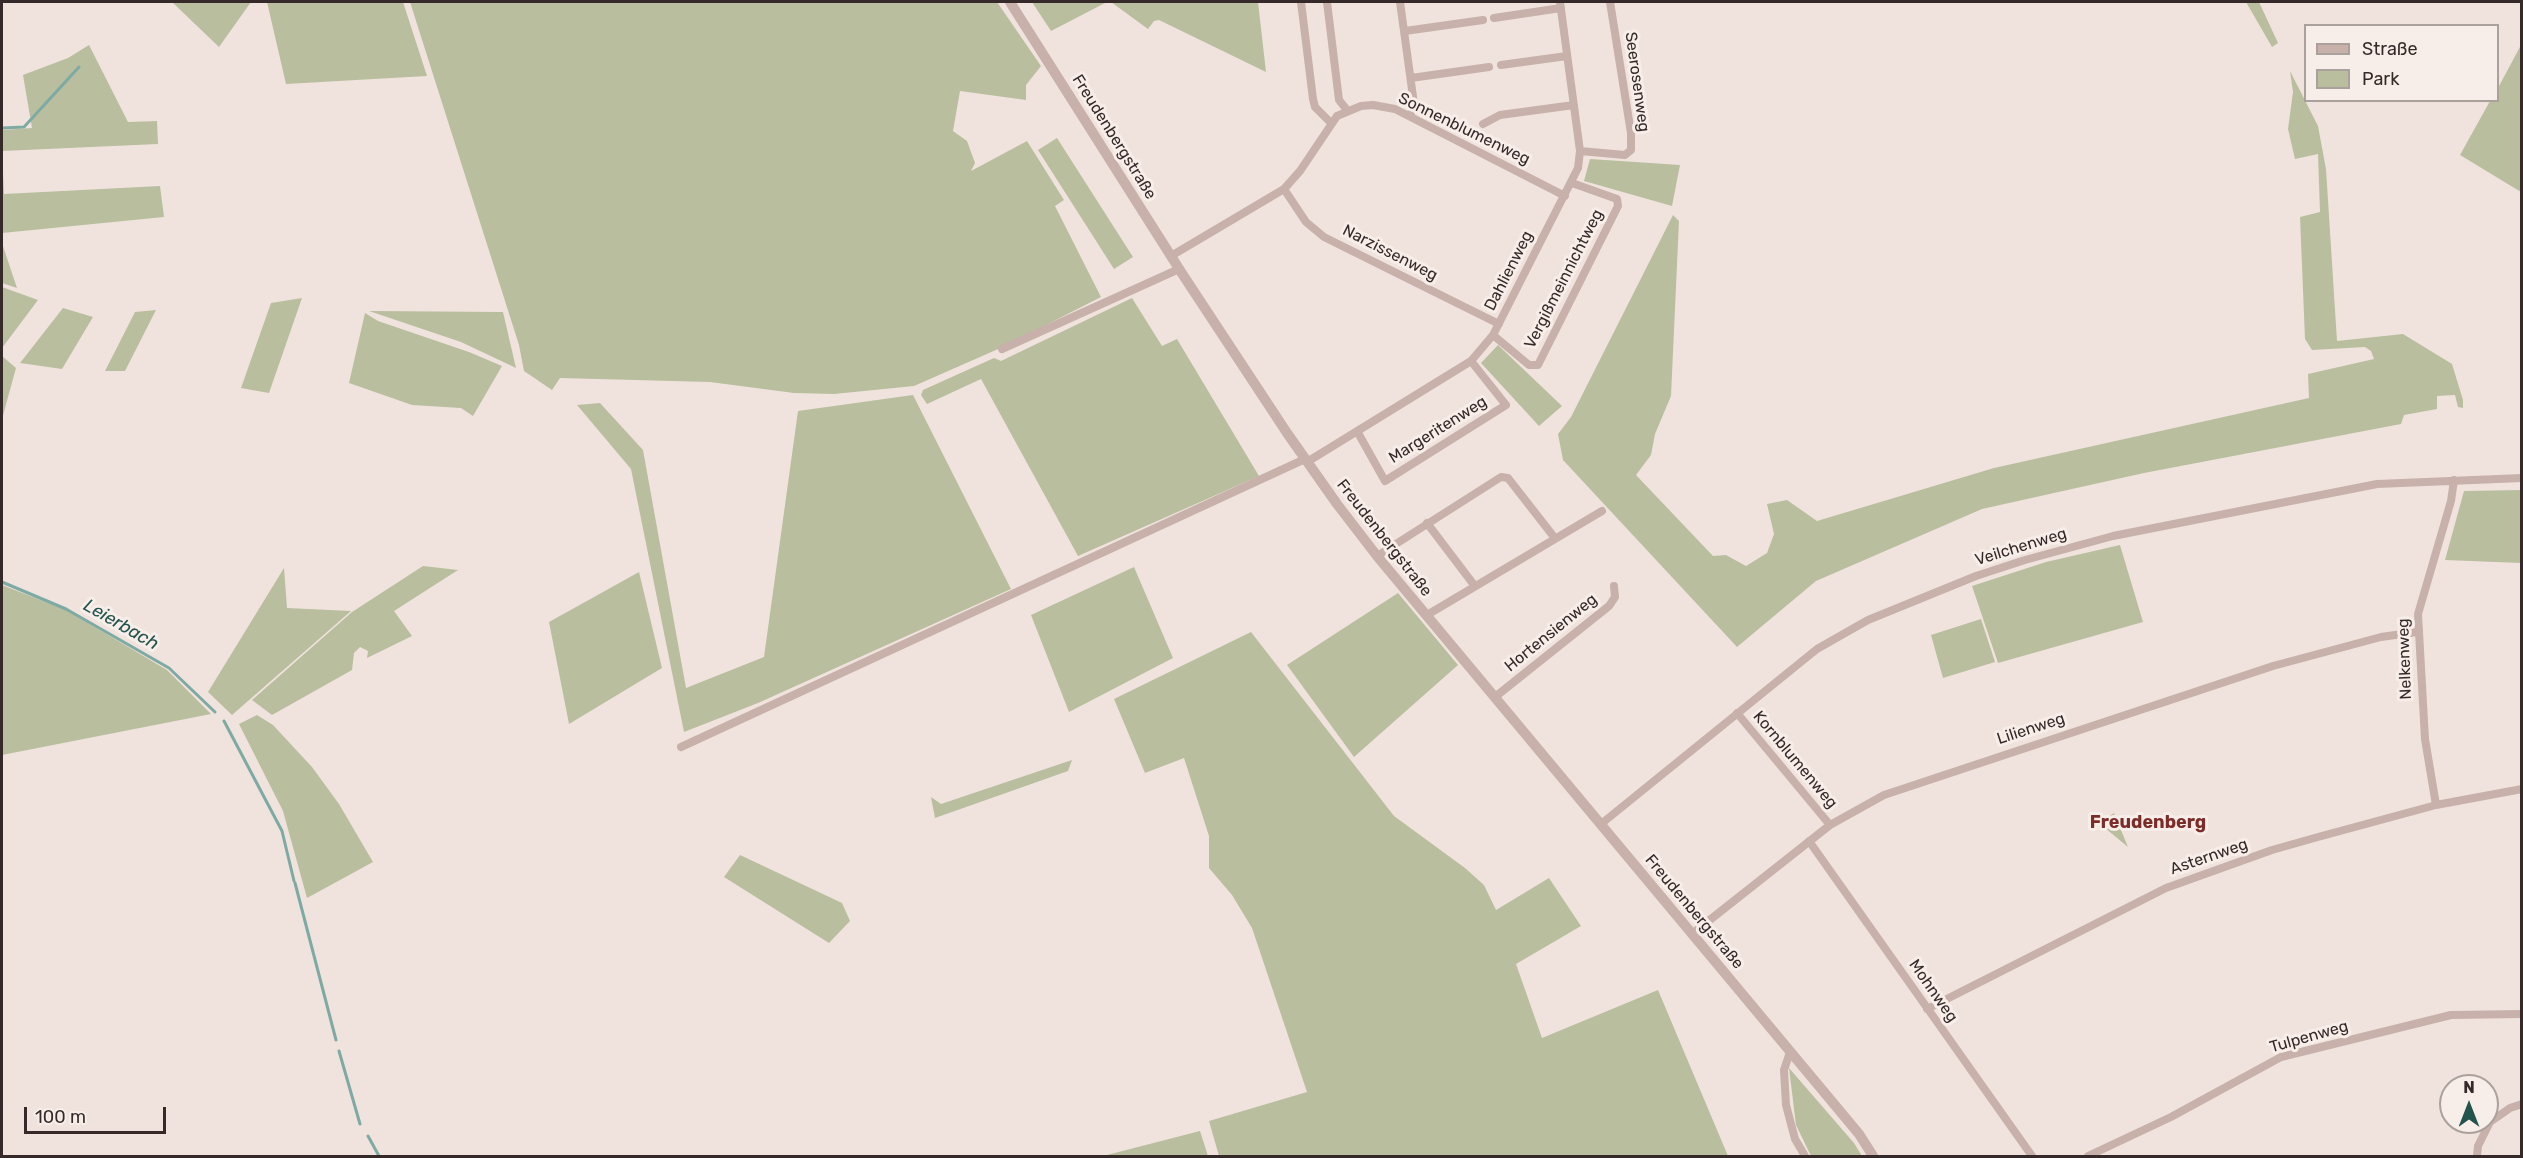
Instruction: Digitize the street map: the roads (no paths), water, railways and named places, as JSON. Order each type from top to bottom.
[{"type":"street","name":"Freudenbergstraße","points":[[1010,2],[1179,269],[1306,460],[1377,556],[1859,1134],[1873,1156]]},
{"type":"street","points":[[1301,2],[1313,99],[1315,107],[1331,123]]},
{"type":"street","points":[[1171,256],[1284,189],[1300,171],[1331,123],[1347,110],[1339,100],[1326,2]]},
{"type":"street","points":[[1400,2],[1414,104],[1410,116]]},
{"type":"street","name":"Seerosenweg","points":[[1580,151],[1625,155],[1630,150],[1630,133],[1610,2]]},
{"type":"street","points":[[1494,18],[1560,5]]},
{"type":"street","name":"Dahlienweg","points":[[681,747],[1306,460],[1471,361],[1493,335],[1499,324],[1572,183],[1580,151],[1560,5]]},
{"type":"street","points":[[1405,31],[1483,20]]},
{"type":"street","points":[[1501,65],[1566,56]]},
{"type":"street","points":[[1411,78],[1490,67]]},
{"type":"street","name":"Sonnenblumenweg","points":[[1347,110],[1373,105],[1395,109],[1565,196]]},
{"type":"street","points":[[1483,124],[1500,115],[1574,105]]},
{"type":"street","name":"Vergißmeinnichtweg","points":[[1493,335],[1529,365],[1538,365],[1618,206],[1617,199],[1572,183]]},
{"type":"street","name":"Narzissenweg","points":[[1284,189],[1306,222],[1324,237],[1499,324]]},
{"type":"street","points":[[1002,349],[1179,269]]},
{"type":"street","name":"Margeritenweg","points":[[1357,431],[1385,481],[1506,405],[1471,361]]},
{"type":"street","points":[[1377,556],[1427,523],[1505,477],[1554,537]]},
{"type":"street","name":"Veilchenweg","points":[[1601,824],[1817,649],[1841,633],[1944,588],[2025,560],[2113,536],[2377,484],[2522,478]]},
{"type":"street","name":"Nelkenweg","points":[[2436,805],[2425,739],[2417,632],[2422,593],[2451,501],[2454,480]]},
{"type":"street","points":[[1427,615],[1554,537],[1602,511]]},
{"type":"street","points":[[1427,523],[1474,585]]},
{"type":"street","name":"Hortensienweg","points":[[1495,697],[1609,606],[1615,597],[1614,586]]},
{"type":"street","name":"Lilienweg","points":[[1692,934],[1830,825],[1884,795],[2025,746],[2285,662],[2381,637],[2417,632]]},
{"type":"street","name":"Kornblumenweg","points":[[1737,713],[1830,825]]},
{"type":"street","name":"Asternweg","points":[[1927,1009],[2166,888],[2272,850],[2436,805],[2522,789]]},
{"type":"street","name":"Mohnweg","points":[[1809,841],[2032,1156]]},
{"type":"street","name":"Tulpenweg","points":[[2088,1156],[2171,1117],[2281,1057],[2451,1015],[2522,1014]]},
{"type":"street","points":[[1790,1052],[1784,1070],[1786,1105],[1795,1139],[1805,1156]]},
{"type":"street","points":[[2477,1156],[2478,1146],[2490,1122],[2510,1108],[2522,1104]]},
{"type":"waterway","name":"Leierbach","points":[[2,128],[24,127],[79,67]]},
{"type":"waterway","name":"Leierbach","points":[[2,582],[66,609],[169,668],[215,712]]},
{"type":"waterway","name":"Leierbach","points":[[224,721],[282,831],[294,881]]},
{"type":"waterway","name":"Leierbach","points":[[295,883],[336,1040]]},
{"type":"waterway","name":"Leierbach","points":[[339,1051],[360,1124]]},
{"type":"waterway","name":"Leierbach","points":[[368,1136],[379,1156]]},
{"type":"district","name":"Freudenberg","points":[[2148,823]]}]
